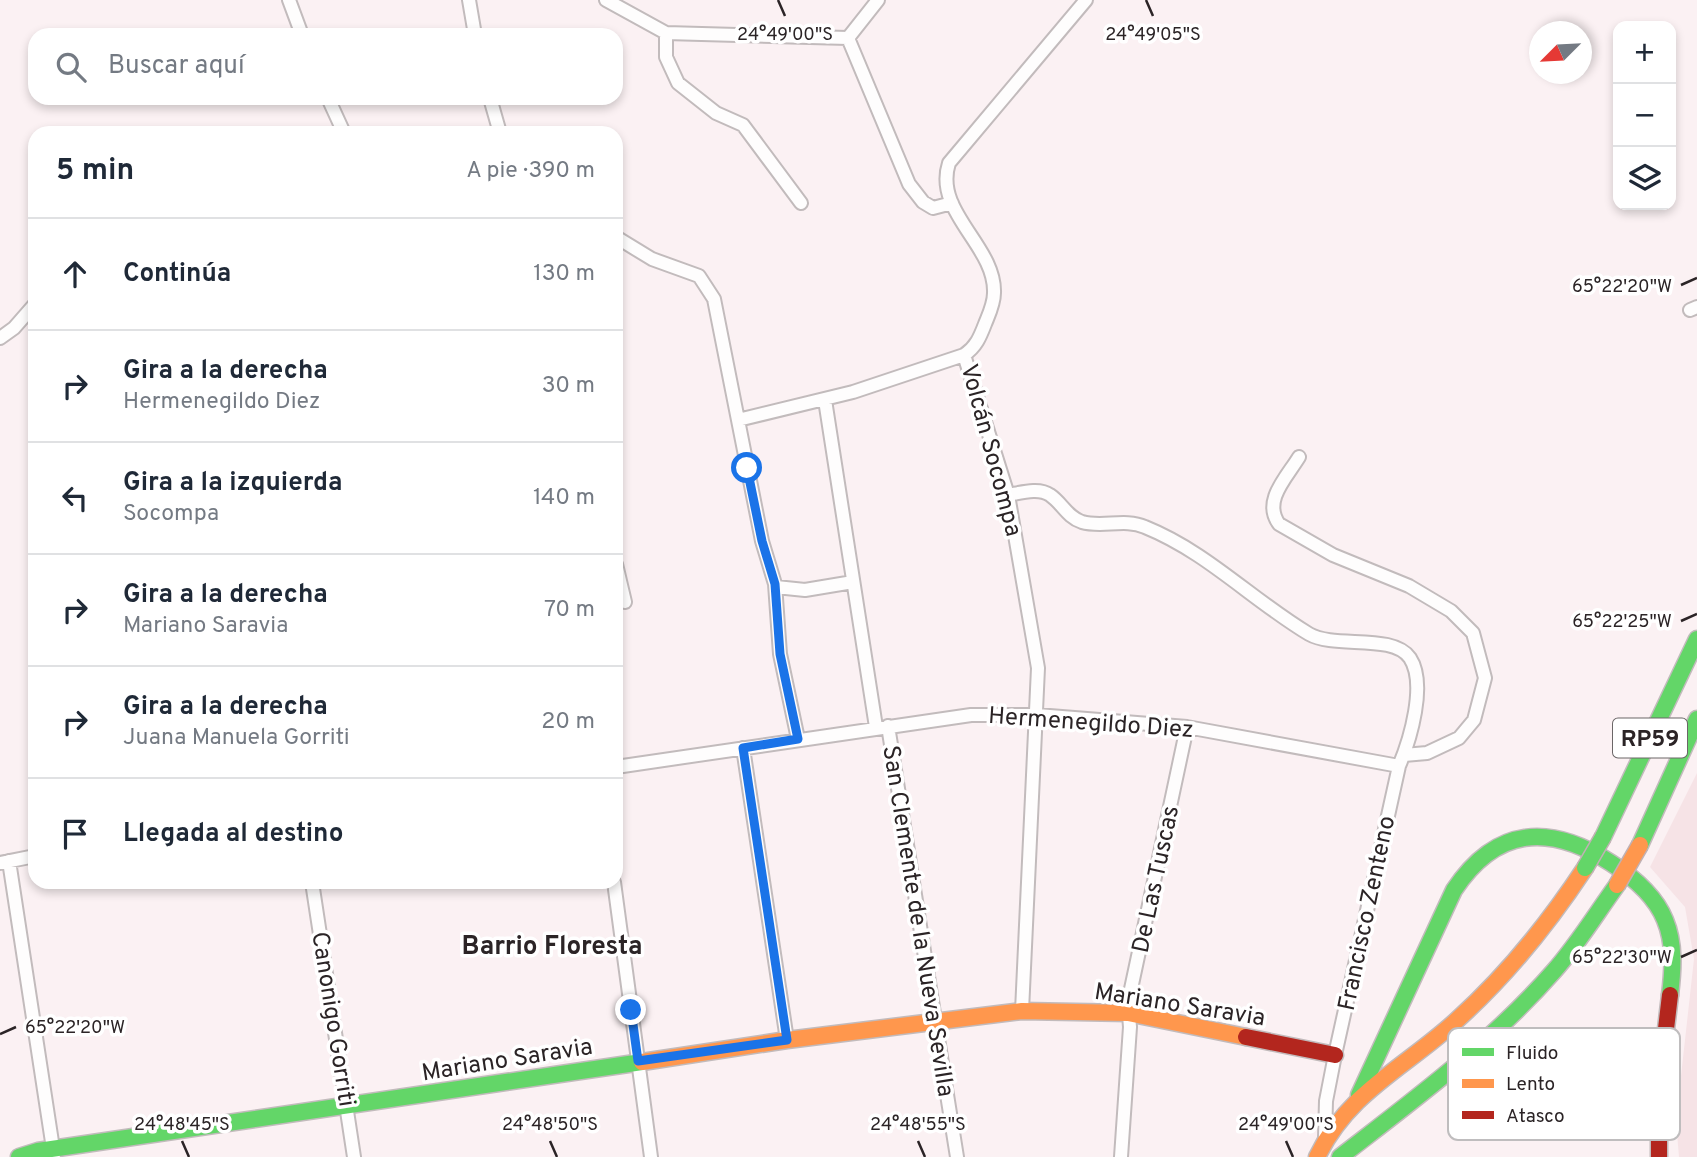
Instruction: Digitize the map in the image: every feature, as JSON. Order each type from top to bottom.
[{"type":"main road","name":"RP59","points":[[1359,1095],[1438,1037],[1507,972],[1585,868],[1603,838],[1697,639]]},
{"type":"main road","name":"RP59","points":[[1499,1028],[1556,969],[1617,885],[1640,845],[1697,719]]},
{"type":"main road","points":[[1317,1157],[1337,1118],[1359,1095],[1447,907],[1474,864],[1500,844],[1520,838],[1558,838],[1577,844],[1633,877],[1647,889],[1665,919],[1672,955],[1665,1028]]},
{"type":"main road","name":"Mariano Saravia","points":[[19,1157],[638,1061],[935,1019],[1022,1011],[1128,1013],[1335,1055]]},
{"type":"main road","name":"RP59","points":[[1340,1157],[1448,1073]]},
{"type":"street","points":[[289,0],[299,28]]},
{"type":"street","points":[[469,0],[474,28]]},
{"type":"street","points":[[606,0],[666,33],[848,38]]},
{"type":"street","points":[[848,38],[878,0]]},
{"type":"street","name":"Volcán Socompa","points":[[1022,1011],[1037,715],[1035,638],[1008,495],[964,355],[973,349],[979,339],[994,293],[987,262],[951,202],[946,180],[949,163],[1086,0]]},
{"type":"street","points":[[666,33],[666,57],[678,83],[716,113],[743,125],[801,203]]},
{"type":"street","points":[[848,38],[909,184],[923,202],[933,208],[951,202]]},
{"type":"street","points":[[331,105],[341,126]]},
{"type":"street","points":[[492,105],[498,126]]},
{"type":"street","points":[[623,241],[652,259],[705,281],[714,299],[762,541],[776,587],[780,654],[798,739]]},
{"type":"street","points":[[0,338],[14,328],[28,312]]},
{"type":"street","points":[[738,420],[825,400],[964,355]]},
{"type":"street","name":"San Clemente de la Nueva Sevilla","points":[[825,400],[853,582],[935,1019],[957,1157]]},
{"type":"street","points":[[1299,457],[1272,501],[1273,516],[1279,524],[1333,555],[1409,586],[1451,611],[1473,632],[1485,678],[1474,720],[1460,738],[1427,753],[1401,760]]},
{"type":"street","name":"Francisco Zenteno","points":[[1008,495],[1035,491],[1049,494],[1079,521],[1142,525],[1178,542],[1311,635],[1336,641],[1389,646],[1409,656],[1415,667],[1417,690],[1410,738],[1401,760],[1335,1055],[1326,1101],[1325,1138]]},
{"type":"street","points":[[776,587],[805,590],[853,582]]},
{"type":"street","points":[[623,593],[625,601]]},
{"type":"street","name":"Hermenegildo Diez","points":[[623,766],[971,715],[1037,715],[1187,727],[1401,760]]},
{"type":"street","name":"De Las Tuscas","points":[[1121,1157],[1130,1027],[1128,1003],[1187,727]]},
{"type":"street","points":[[743,748],[787,1040]]},
{"type":"street","points":[[28,857],[5,862],[53,1153]]},
{"type":"street","name":"Canonigo Gorriti","points":[[314,889],[354,1157]]},
{"type":"street","points":[[615,889],[652,1157]]},
{"type":"shaded area","points":[[1697,773],[1697,1157],[1679,1157],[1678,1140],[1680,1140],[1680,1085],[1694,959],[1685,907],[1650,867]]},
{"type":"traffic: fast","points":[[1603,837],[1697,639]]},
{"type":"traffic: fast","points":[[1640,845],[1697,719]]},
{"type":"traffic: fast","points":[[1359,1095],[1454,890],[1470,869],[1506,843],[1545,837],[1566,841],[1611,863],[1642,887],[1661,911],[1668,929],[1672,957],[1670,995]]},
{"type":"traffic: fast","points":[[1585,868],[1603,837]]},
{"type":"traffic: fast","points":[[1498,1028],[1562,961],[1617,885]]},
{"type":"traffic: fast","points":[[19,1157],[38,1151],[642,1062]]},
{"type":"traffic: fast","points":[[1340,1157],[1448,1072]]},
{"type":"traffic: slow","points":[[1617,885],[1640,845]]},
{"type":"traffic: slow","points":[[1448,1028],[1510,967],[1585,868]]},
{"type":"traffic: slow","points":[[642,1062],[787,1040],[1022,1011],[1128,1013],[1246,1037]]},
{"type":"traffic: slow","points":[[1317,1157],[1330,1134],[1361,1097],[1448,1028]]},
{"type":"traffic: jam","points":[[1666,1028],[1670,995]]},
{"type":"traffic: jam","points":[[1246,1037],[1335,1055]]},
{"type":"traffic: jam","points":[[1659,1140],[1659,1157]]},
{"type":"district","name":"Barrio Floresta","points":[[552,945]]},
{"type":"route","points":[[631,1010],[638,1061],[787,1040],[743,748],[798,739],[780,654],[775,584],[762,541],[747,468]]}]
